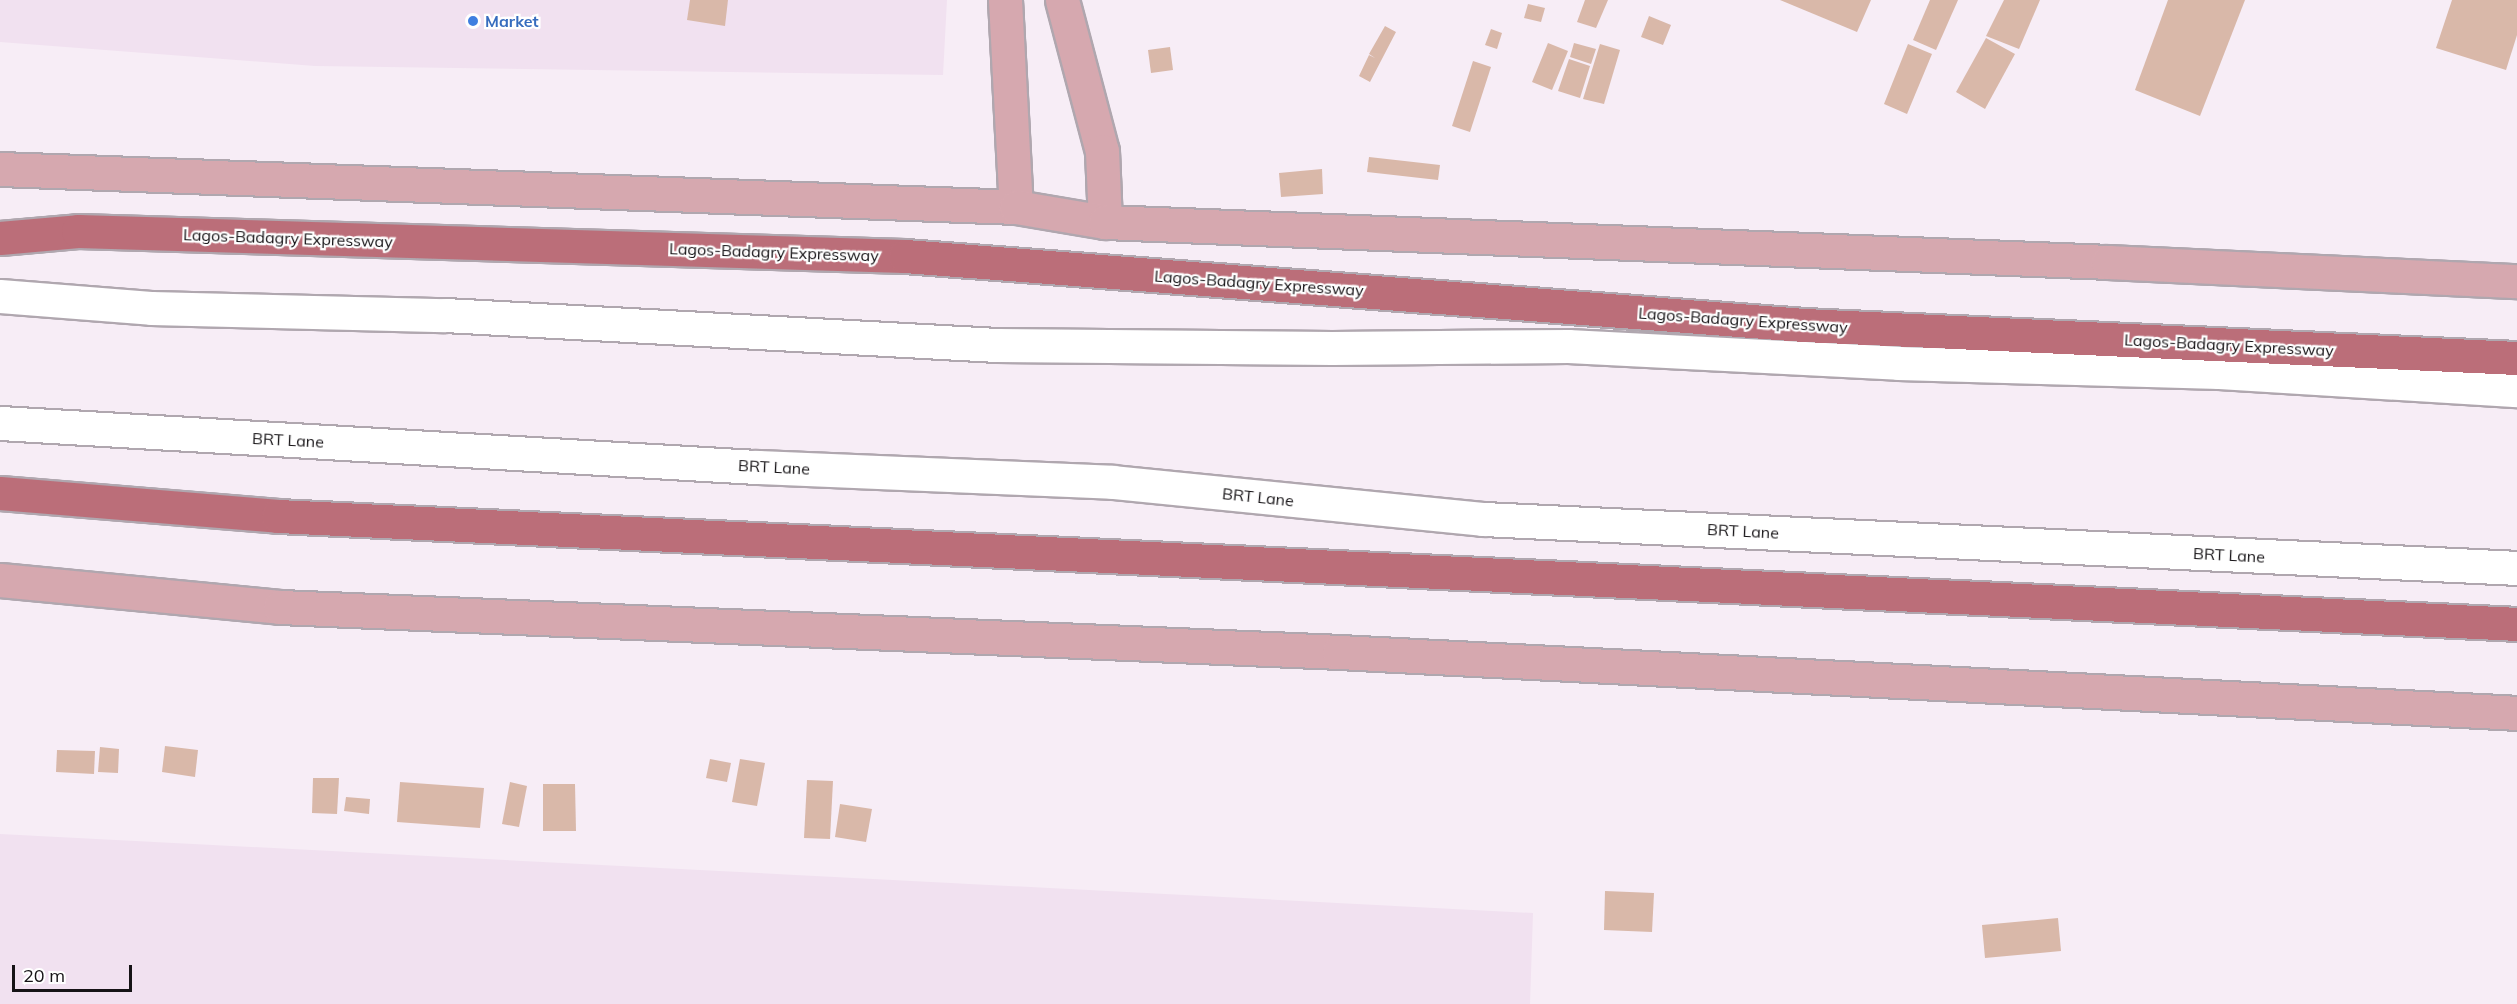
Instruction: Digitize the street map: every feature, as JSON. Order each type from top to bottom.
[{"type":"highway","name":"Lagos-Badagry Expressway","points":[[0,238],[78,231],[905,256],[1804,325],[2517,358]]},
{"type":"highway","points":[[0,493],[278,516],[2517,624]]},
{"type":"main road","points":[[1005,0],[1016,207]]},
{"type":"main road","points":[[1062,0],[1102,151],[1105,222]]},
{"type":"main road","points":[[0,169],[1016,207],[1105,222],[2517,281]]},
{"type":"main road","points":[[0,580],[279,607],[1327,651],[2517,713]]},
{"type":"lane","points":[[0,296],[151,308],[445,315],[998,345],[1332,348],[1568,346],[1898,363],[2218,372],[2517,390]]},
{"type":"lane","name":"BRT Lane","points":[[0,423],[757,467],[1113,482],[1483,519],[2517,568]]},
{"type":"shaded area","name":"Market","points":[[0,0],[947,0],[943,75],[315,66],[0,42]]},
{"type":"shaded area","points":[[0,834],[1533,913],[1530,1004],[0,1004]]},
{"type":"building","points":[[690,0],[728,0],[725,26],[687,20]]},
{"type":"building","points":[[1585,0],[1608,0],[1596,28],[1577,22]]},
{"type":"building","points":[[1780,0],[1871,0],[1857,32]]},
{"type":"building","points":[[1930,0],[1958,0],[1936,50],[1913,40]]},
{"type":"building","points":[[2004,0],[2040,0],[2019,49],[1986,36]]},
{"type":"building","points":[[2168,0],[2245,0],[2200,116],[2135,90]]},
{"type":"building","points":[[2452,0],[2517,0],[2517,35],[2506,70],[2436,48]]},
{"type":"building","points":[[1528,4],[1545,8],[1541,22],[1524,18]]},
{"type":"building","points":[[1649,16],[1671,25],[1663,45],[1641,37]]},
{"type":"building","points":[[1385,26],[1396,32],[1370,82],[1359,76],[1369,55],[1375,58],[1369,54]]},
{"type":"building","points":[[1491,29],[1502,33],[1497,49],[1485,45]]},
{"type":"building","points":[[1986,38],[2015,54],[1985,109],[1956,92]]},
{"type":"building","points":[[1548,43],[1568,51],[1552,90],[1532,82]]},
{"type":"building","points":[[1574,43],[1596,49],[1591,64],[1570,57]]},
{"type":"building","points":[[1600,44],[1620,50],[1604,104],[1583,99]]},
{"type":"building","points":[[1908,44],[1932,54],[1907,114],[1884,104]]},
{"type":"building","points":[[1170,47],[1173,70],[1151,73],[1148,50]]},
{"type":"building","points":[[1569,59],[1590,66],[1580,98],[1558,91]]},
{"type":"building","points":[[1473,61],[1491,67],[1470,132],[1452,126]]},
{"type":"building","points":[[1369,157],[1440,165],[1438,180],[1367,172]]},
{"type":"building","points":[[1322,169],[1323,194],[1281,197],[1279,173]]},
{"type":"building","points":[[165,746],[198,750],[195,777],[162,772]]},
{"type":"building","points":[[100,747],[119,749],[118,773],[98,772]]},
{"type":"building","points":[[57,750],[95,751],[94,774],[56,772]]},
{"type":"building","points":[[710,759],[731,763],[727,782],[706,778]]},
{"type":"building","points":[[740,759],[765,763],[757,806],[732,802]]},
{"type":"building","points":[[313,778],[339,778],[337,814],[312,813]]},
{"type":"building","points":[[807,780],[833,781],[830,839],[804,838]]},
{"type":"building","points":[[400,782],[484,788],[480,828],[397,822]]},
{"type":"building","points":[[510,782],[527,786],[519,827],[502,824]]},
{"type":"building","points":[[543,784],[575,784],[576,831],[543,831]]},
{"type":"building","points":[[346,797],[370,799],[369,814],[344,811]]},
{"type":"building","points":[[840,804],[872,809],[866,842],[835,837]]},
{"type":"building","points":[[1605,891],[1654,893],[1652,932],[1604,930]]},
{"type":"building","points":[[2058,918],[2061,951],[1985,958],[1982,925]]},
{"type":"place","name":"Market","points":[[473,21]]}]
